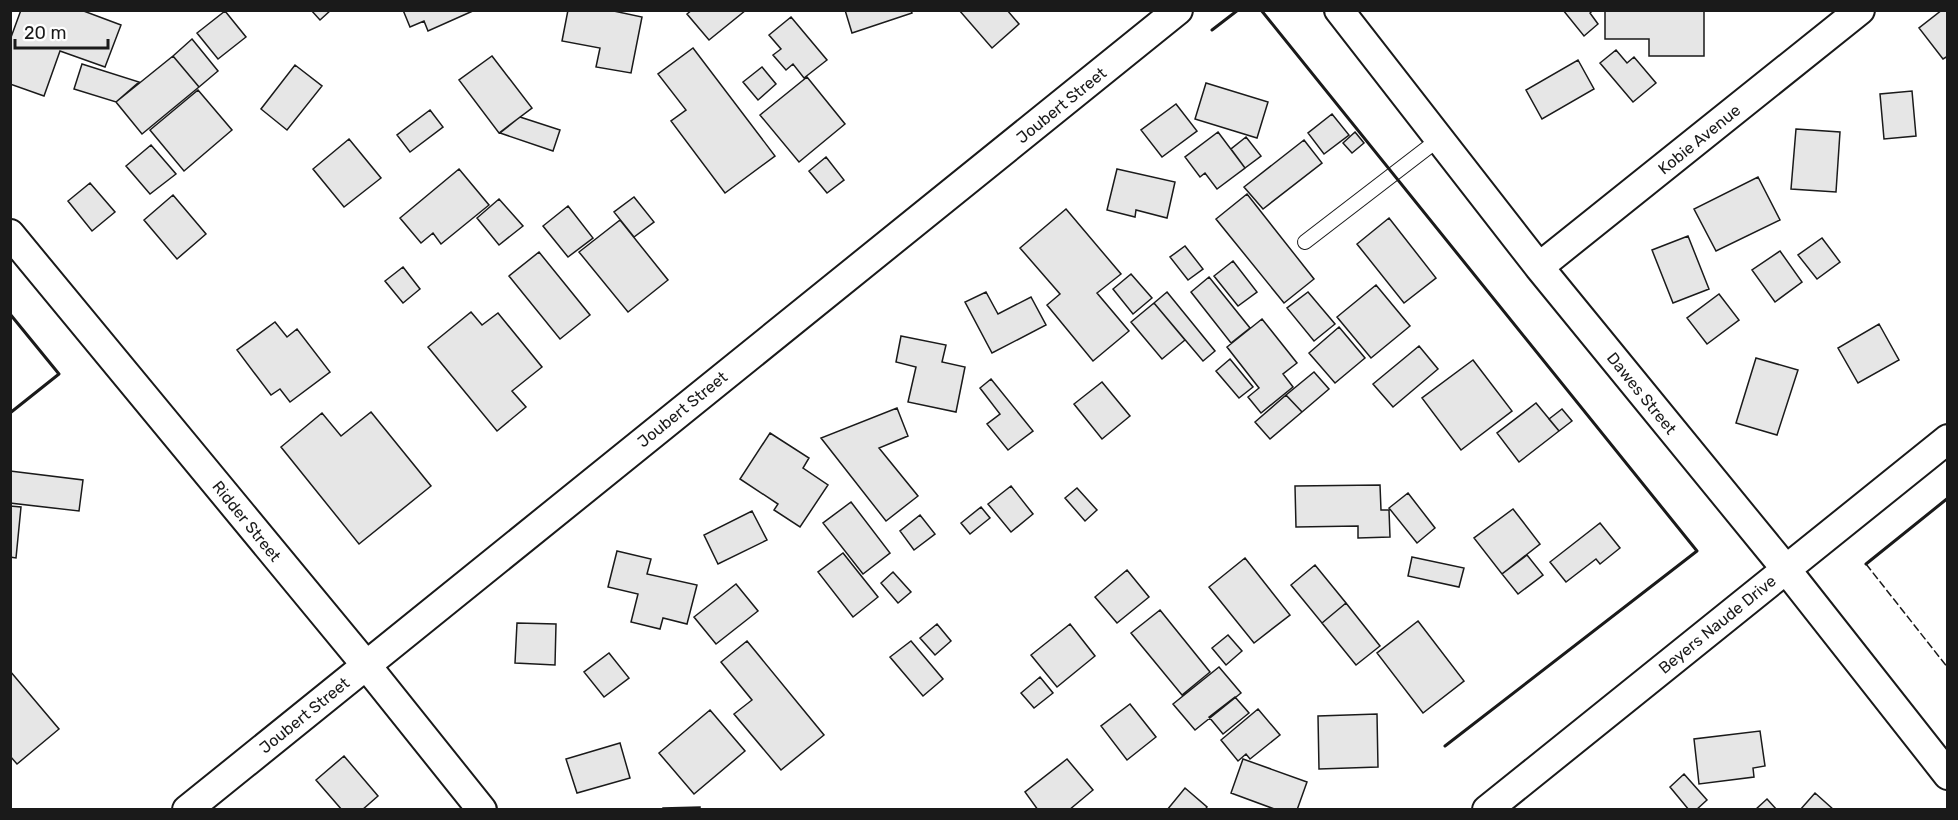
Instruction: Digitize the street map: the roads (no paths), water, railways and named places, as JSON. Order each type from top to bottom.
[{"type":"street","name":"Joubert Street","points":[[187,810],[1178,10]]},
{"type":"street","name":"Dawes Street","points":[[1339,10],[1539,267],[1785,568],[1947,775]]},
{"type":"street","name":"Kobie Avenue","points":[[1539,267],[1860,10]]},
{"type":"street","name":"Ridder Street","points":[[10,234],[366,665],[482,810]]},
{"type":"street","name":"Beyers Naude Drive","points":[[1486,810],[1947,439]]},
{"type":"lane","points":[[1305,242],[1439,139]]}]
